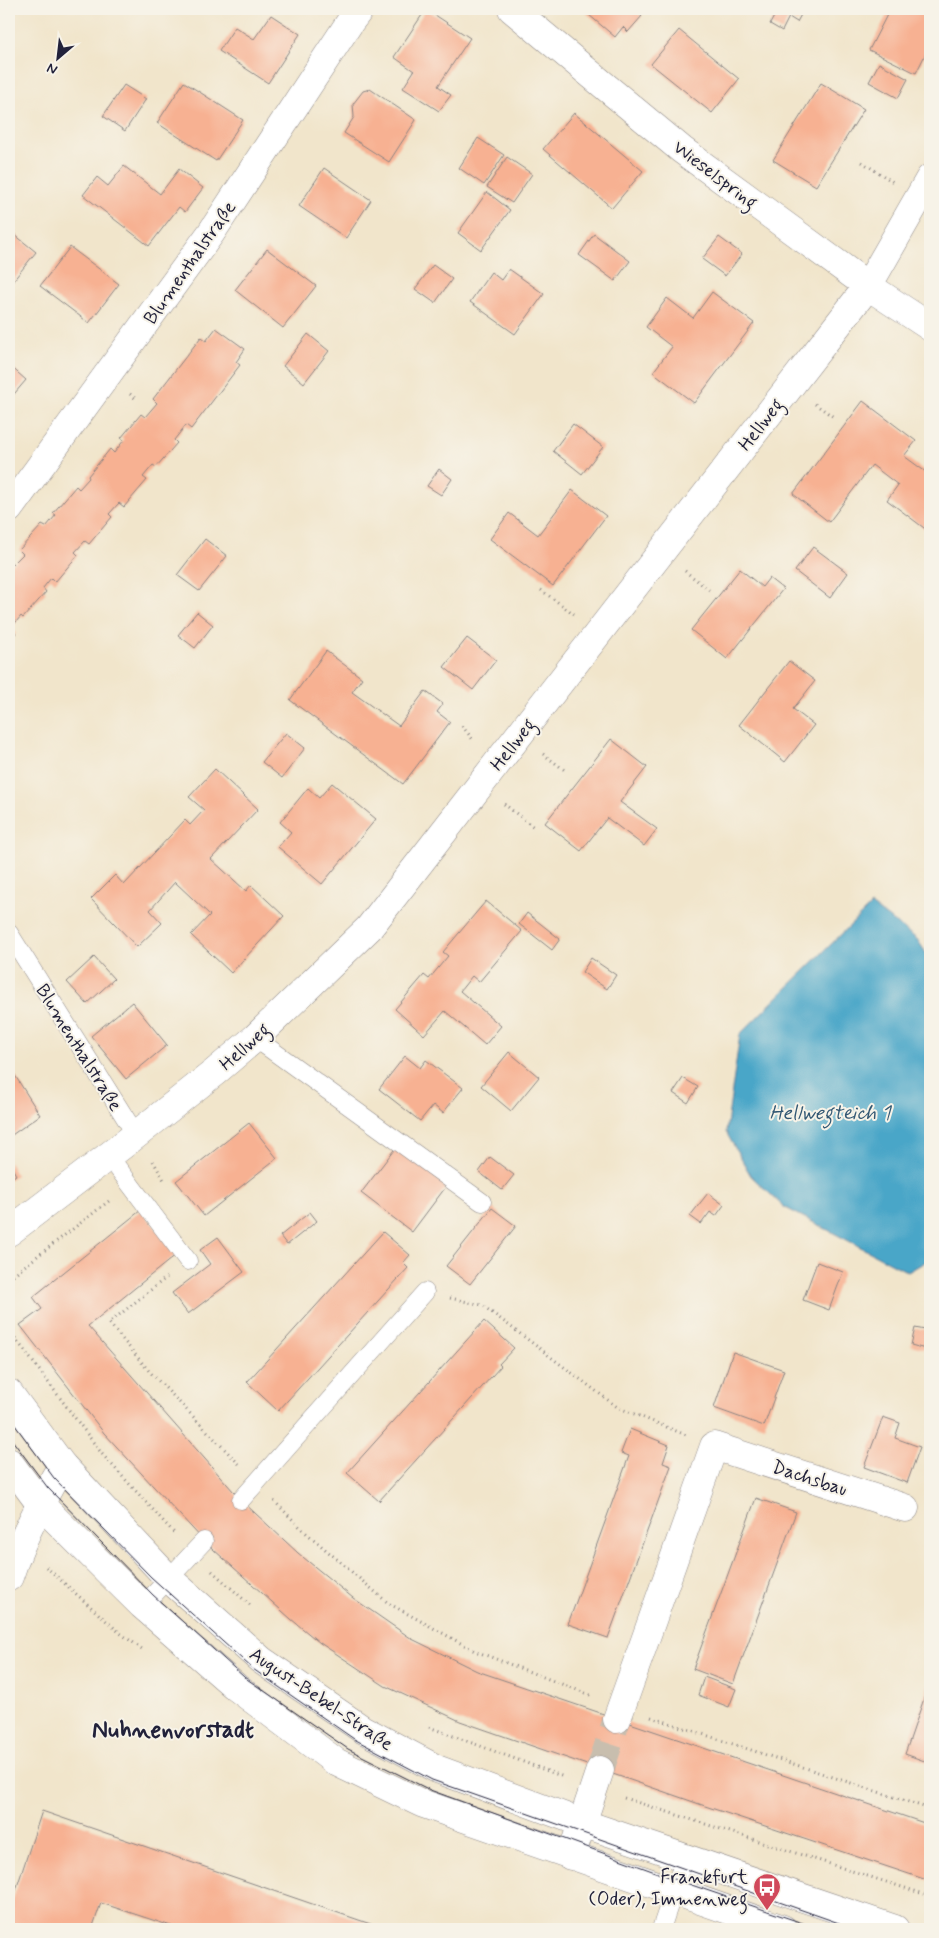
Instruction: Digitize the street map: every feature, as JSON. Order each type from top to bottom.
[{"type":"street","name":"Blumenthalstraße","points":[[9,510],[212,233],[360,9]]},
{"type":"street","name":"Wieselspring","points":[[512,9],[682,150],[868,286],[930,327]]},
{"type":"street","name":"Hellweg","points":[[9,1232],[136,1135],[255,1038],[369,928],[868,286],[930,178]]},
{"type":"street","name":"August-Bebel-Straße","points":[[9,1393],[62,1465],[168,1578],[261,1660],[362,1729],[437,1769],[582,1823],[895,1929]]},
{"type":"street","name":"Dachsbau","points":[[714,1446],[905,1508]]},
{"type":"street","points":[[620,1713],[714,1446]]},
{"type":"street","name":"August-Bebel-Straße","points":[[9,1462],[41,1504],[143,1606],[236,1687],[336,1762],[421,1803],[783,1929]]},
{"type":"street","points":[[9,1577],[20,1544],[62,1465]]},
{"type":"street","points":[[571,1856],[597,1779]]},
{"type":"lane","name":"Blumenthalstraße","points":[[9,933],[136,1135]]},
{"type":"lane","points":[[255,1038],[482,1202]]},
{"type":"lane","points":[[108,1155],[188,1261]]},
{"type":"lane","points":[[241,1500],[425,1292]]},
{"type":"lane","points":[[143,1606],[198,1547]]},
{"type":"lane","points":[[661,1929],[685,1858]]},
{"type":"path","points":[[541,590],[599,632]]},
{"type":"path","points":[[480,786],[535,828]]},
{"type":"path","points":[[9,1278],[130,1185]]},
{"type":"path","points":[[188,1261],[109,1323],[148,1371],[304,1531],[388,1602],[475,1651],[620,1713],[930,1809]]},
{"type":"path","points":[[425,1292],[482,1305],[618,1407],[714,1446]]},
{"type":"path","points":[[9,1330],[102,1454],[198,1547],[256,1611]]},
{"type":"path","points":[[421,1723],[448,1735],[597,1779],[930,1896]]},
{"type":"water","name":"Hellwegteich 1","points":[[871,905],[917,939],[930,959],[930,1259],[908,1272],[784,1207],[751,1176],[726,1132],[740,1034]]},
{"type":"building","points":[[426,9],[470,38],[438,86],[451,95],[439,111],[403,88],[414,71],[394,57]]},
{"type":"building","points":[[582,9],[640,9],[637,13],[642,16],[628,32],[623,27],[615,37]]},
{"type":"building","points":[[778,9],[804,9],[797,22],[789,17],[782,31],[770,24]]},
{"type":"building","points":[[890,9],[930,9],[930,45],[916,73],[869,50]]},
{"type":"building","points":[[271,15],[300,34],[268,83],[219,51],[235,27],[254,39]]},
{"type":"building","points":[[679,30],[739,79],[712,113],[651,64]]},
{"type":"building","points":[[879,63],[908,79],[898,98],[869,82]]},
{"type":"building","points":[[184,82],[243,120],[216,161],[157,123]]},
{"type":"building","points":[[821,83],[864,109],[816,186],[773,160]]},
{"type":"building","points":[[124,85],[146,99],[125,131],[103,116]]},
{"type":"building","points":[[370,89],[416,120],[389,162],[344,133],[354,117],[353,104],[363,91]]},
{"type":"building","points":[[574,113],[643,171],[612,208],[543,149]]},
{"type":"building","points":[[478,138],[504,155],[484,185],[459,168]]},
{"type":"building","points":[[507,157],[532,174],[512,203],[487,187]]},
{"type":"building","points":[[124,166],[160,194],[179,169],[203,188],[185,212],[179,207],[149,246],[83,195],[97,177],[108,186]]},
{"type":"building","points":[[324,168],[371,200],[346,238],[299,206]]},
{"type":"building","points":[[487,192],[510,210],[481,250],[458,233]]},
{"type":"building","points":[[9,230],[36,252],[9,286]]},
{"type":"building","points":[[594,234],[630,261],[615,281],[579,255]]},
{"type":"building","points":[[719,237],[742,254],[725,276],[702,259]]},
{"type":"building","points":[[70,247],[119,284],[89,323],[40,286]]},
{"type":"building","points":[[267,249],[316,286],[283,328],[235,290]]},
{"type":"building","points":[[433,265],[452,279],[435,303],[415,289]]},
{"type":"building","points":[[509,269],[544,294],[515,334],[470,302],[491,272],[501,280]]},
{"type":"building","points":[[712,292],[754,323],[694,403],[653,372],[672,347],[646,327],[667,298],[693,318]]},
{"type":"building","points":[[216,328],[245,349],[236,362],[240,365],[191,429],[186,425],[174,440],[177,443],[156,467],[153,465],[143,477],[147,480],[124,507],[119,503],[109,514],[112,517],[89,544],[85,541],[75,552],[78,555],[55,582],[51,578],[43,588],[46,592],[23,618],[21,616],[11,628],[16,633],[9,641],[9,562],[13,564],[23,554],[19,550],[42,525],[46,527],[56,515],[53,513],[76,486],[79,489],[89,478],[88,476],[110,449],[114,453],[124,440],[121,438],[141,414],[145,417],[157,403],[153,399],[201,337],[206,341]]},
{"type":"building","points":[[308,334],[329,351],[304,383],[283,366]]},
{"type":"building","points":[[9,365],[26,380],[9,400]]},
{"type":"building","points":[[863,401],[916,441],[904,456],[930,475],[930,527],[928,531],[887,500],[898,485],[872,465],[829,522],[793,494]]},
{"type":"building","points":[[573,424],[603,447],[582,474],[553,451]]},
{"type":"building","points":[[439,469],[452,479],[441,495],[427,486]]},
{"type":"building","points":[[572,490],[606,516],[553,586],[490,539],[509,513],[538,535]]},
{"type":"building","points":[[205,539],[227,556],[199,591],[177,575]]},
{"type":"building","points":[[813,547],[848,573],[830,598],[795,571]]},
{"type":"building","points":[[740,569],[762,587],[769,578],[783,589],[727,659],[691,630]]},
{"type":"building","points":[[197,612],[213,625],[195,648],[178,635]]},
{"type":"building","points":[[467,638],[496,660],[473,690],[444,667]]},
{"type":"building","points":[[326,651],[362,678],[352,692],[399,726],[425,691],[443,704],[437,712],[450,722],[403,784],[290,700]]},
{"type":"building","points":[[789,661],[815,681],[793,709],[814,725],[785,762],[739,725]]},
{"type":"building","points":[[286,733],[305,748],[282,778],[262,762]]},
{"type":"building","points":[[611,739],[647,767],[620,802],[657,829],[644,846],[607,818],[581,851],[545,823]]},
{"type":"building","points":[[215,769],[258,809],[211,859],[246,891],[251,885],[284,916],[231,973],[191,935],[210,915],[175,882],[150,910],[162,923],[137,947],[91,899],[115,875],[124,885],[185,820],[190,825],[204,810],[189,797]]},
{"type":"building","points":[[332,783],[376,819],[322,884],[278,847],[291,832],[280,822],[308,788],[319,798]]},
{"type":"building","points":[[486,901],[522,931],[479,982],[472,976],[460,991],[501,1026],[485,1045],[445,1011],[424,1035],[395,1009],[424,975],[429,979],[448,956],[443,952]]},
{"type":"building","points":[[527,913],[560,939],[552,950],[519,924]]},
{"type":"building","points":[[94,957],[114,979],[87,1004],[67,982]]},
{"type":"building","points":[[591,958],[616,975],[607,989],[582,972]]},
{"type":"building","points":[[132,1002],[167,1045],[126,1079],[91,1036]]},
{"type":"building","points":[[509,1052],[539,1077],[511,1111],[481,1086]]},
{"type":"building","points":[[405,1056],[420,1068],[426,1060],[463,1088],[443,1113],[433,1105],[420,1121],[379,1089]]},
{"type":"building","points":[[9,1066],[40,1115],[9,1137]]},
{"type":"building","points":[[683,1078],[698,1087],[688,1103],[673,1093]]},
{"type":"building","points":[[249,1123],[277,1158],[204,1216],[176,1181]]},
{"type":"building","points":[[397,1146],[448,1184],[412,1232],[361,1193]]},
{"type":"building","points":[[490,1157],[514,1175],[502,1190],[479,1172]]},
{"type":"building","points":[[9,1162],[16,1175],[9,1180]]},
{"type":"building","points":[[708,1193],[724,1205],[716,1216],[710,1212],[701,1224],[690,1216]]},
{"type":"building","points":[[492,1208],[516,1226],[470,1284],[446,1266]]},
{"type":"building","points":[[141,1210],[177,1254],[88,1326],[241,1500],[298,1553],[353,1598],[412,1639],[477,1671],[930,1825],[930,1881],[460,1721],[385,1686],[320,1643],[291,1619],[204,1541],[104,1433],[20,1325],[42,1309],[33,1297]]},
{"type":"building","points":[[310,1212],[317,1221],[287,1245],[280,1236]]},
{"type":"building","points":[[383,1232],[410,1255],[403,1263],[408,1268],[278,1411],[247,1382]]},
{"type":"building","points":[[218,1237],[244,1272],[188,1314],[172,1293],[210,1264],[200,1250]]},
{"type":"building","points":[[817,1262],[843,1272],[829,1310],[803,1300]]},
{"type":"building","points":[[484,1321],[514,1348],[499,1364],[501,1366],[379,1501],[347,1473]]},
{"type":"building","points":[[915,1328],[930,1331],[929,1350],[911,1345]]},
{"type":"building","points":[[733,1352],[784,1370],[764,1426],[714,1408]]},
{"type":"building","points":[[883,1417],[900,1423],[895,1438],[920,1447],[907,1483],[864,1467]]},
{"type":"building","points":[[630,1429],[669,1445],[663,1463],[671,1466],[608,1638],[568,1624],[629,1456],[621,1453]]},
{"type":"building","points":[[756,1498],[796,1512],[733,1684],[693,1669]]},
{"type":"building","points":[[704,1677],[736,1689],[729,1707],[698,1695]]},
{"type":"building","points":[[930,1681],[930,1763],[905,1754]]},
{"type":"building","points":[[42,1811],[385,1929],[180,1929],[101,1903],[92,1929],[9,1929],[9,1911]]},
{"type":"tunnel","points":[[600,1770],[617,1719]]},
{"type":"tram line","points":[[9,1417],[54,1478],[151,1577],[253,1669],[354,1739],[432,1780],[856,1929]]},
{"type":"tram line","points":[[9,1436],[48,1488],[153,1595],[244,1677],[348,1749],[430,1790],[677,1880],[820,1929]]},
{"type":"place","name":"Frankfurt (Oder), Immenweg","points":[[767,1911]]},
{"type":"district","name":"Nuhnenvorstadt","points":[[173,1729]]}]
